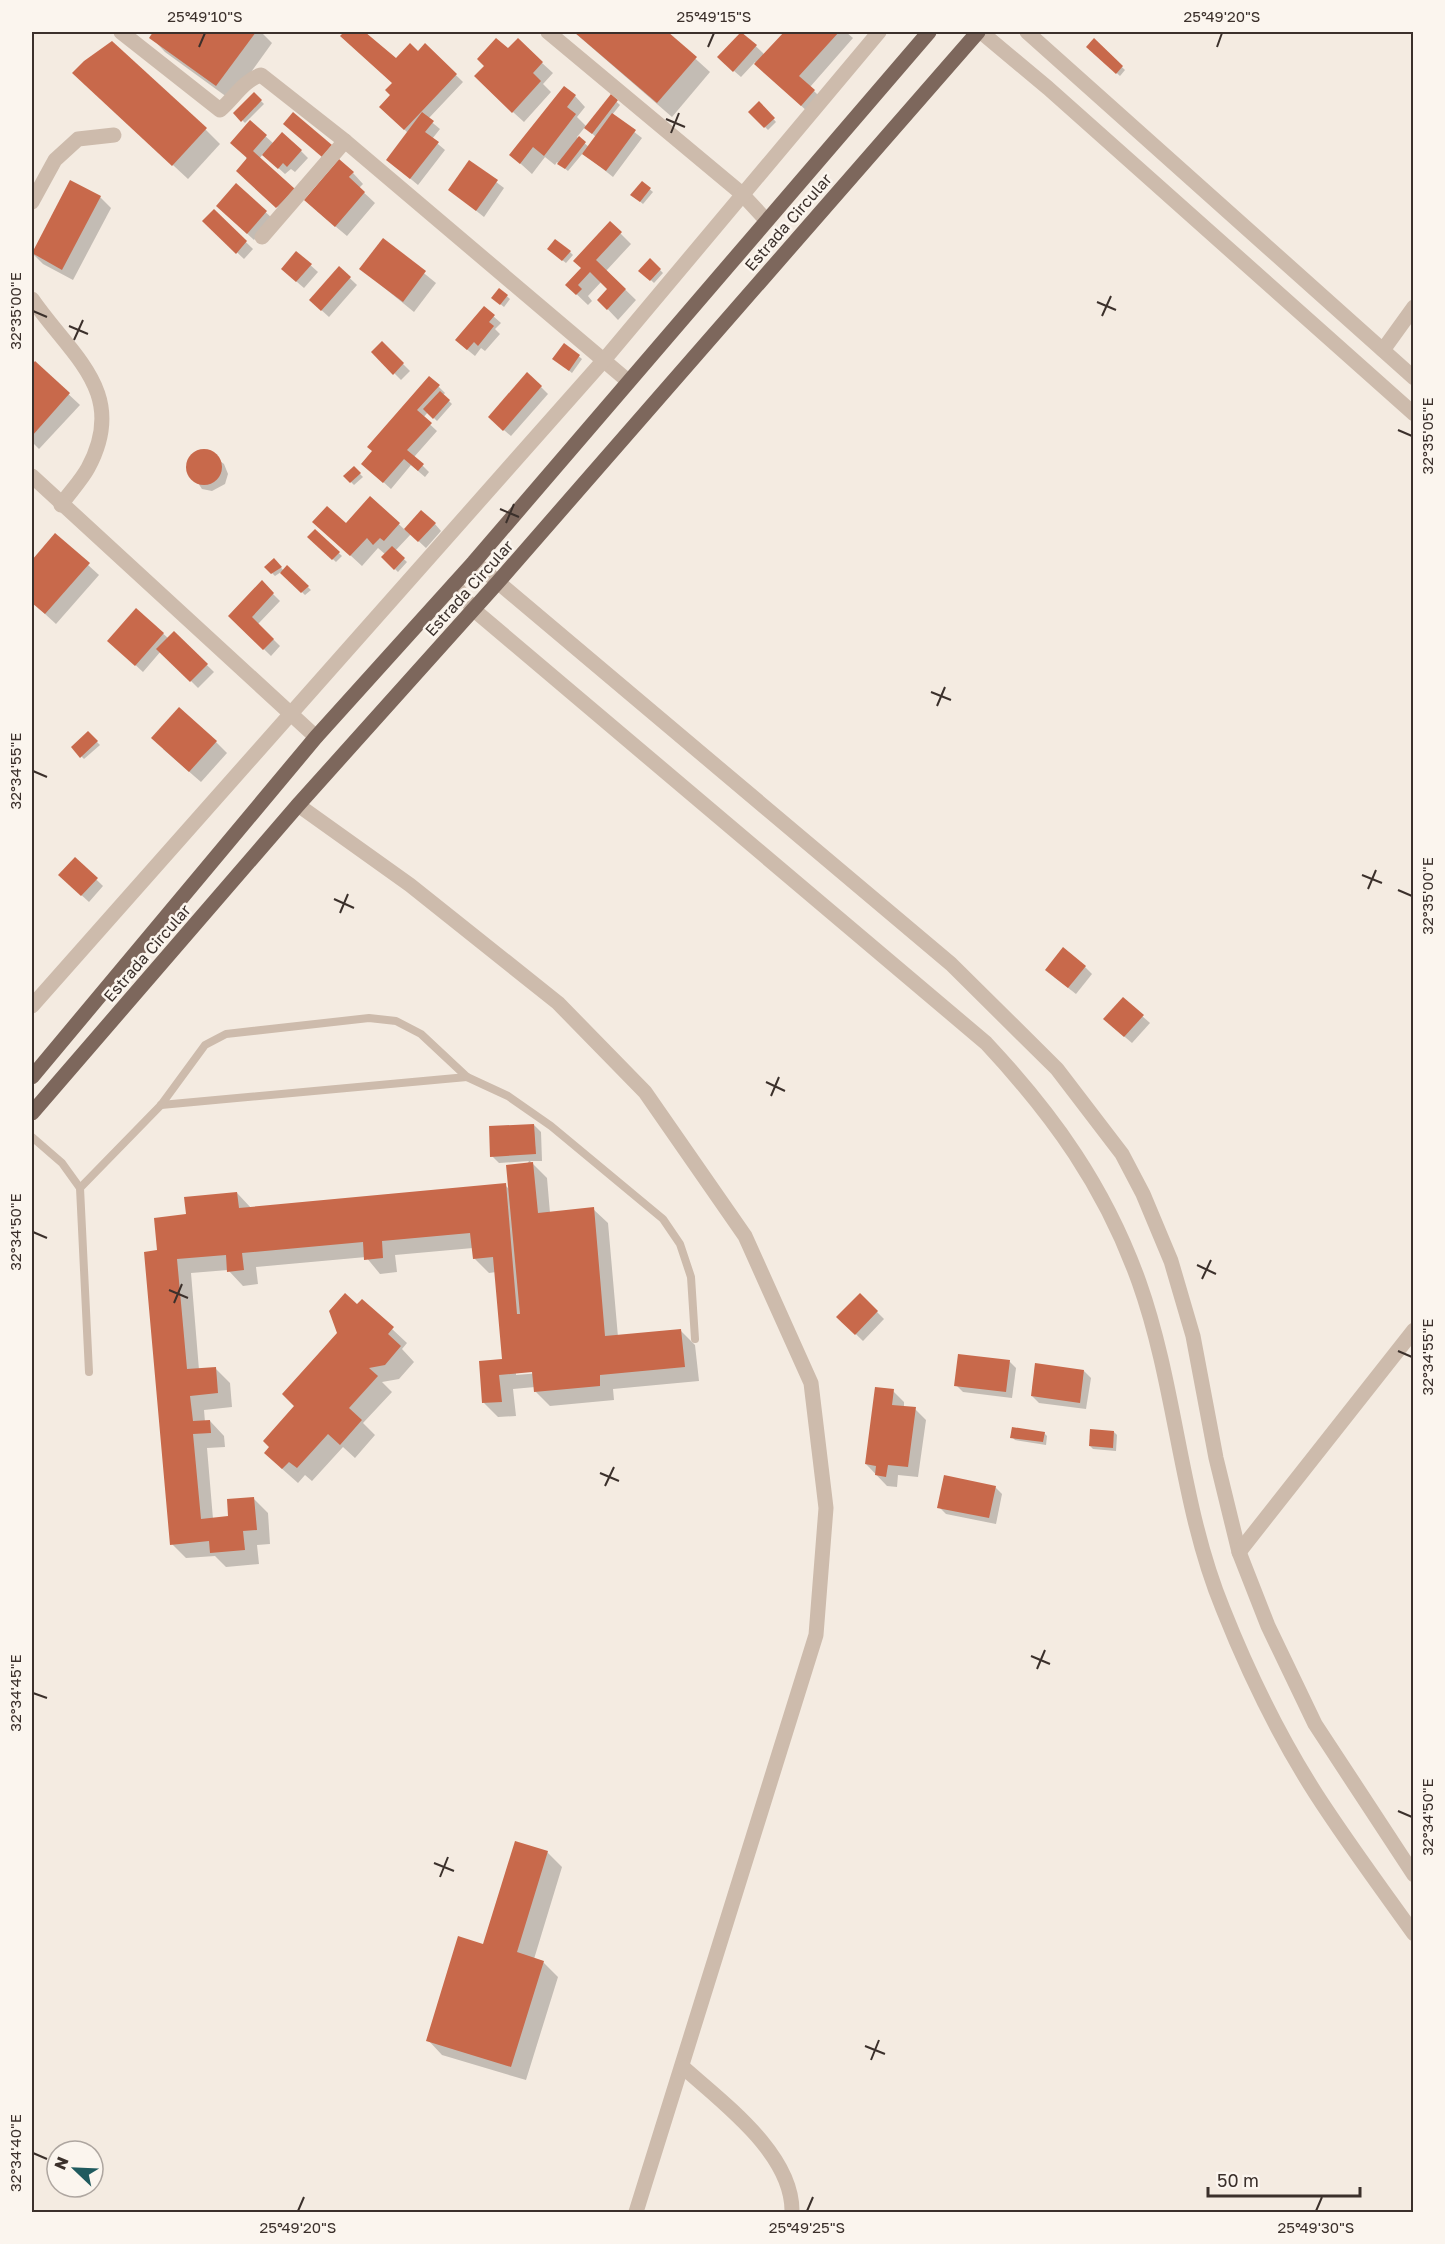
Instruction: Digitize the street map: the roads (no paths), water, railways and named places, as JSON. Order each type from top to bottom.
[{"type":"main road","points":[[32,1077],[316,736],[474,562],[928,32]]},
{"type":"main road","name":"Estrada Circular","points":[[32,1113],[298,805],[474,610],[980,32]]},
{"type":"street","points":[[121,32],[220,110],[235,97],[249,79],[261,75],[345,141],[628,381]]},
{"type":"street","points":[[548,32],[741,193],[766,220]]},
{"type":"street","points":[[32,1006],[604,360],[741,193],[879,32]]},
{"type":"street","points":[[980,32],[1057,96],[1413,414]]},
{"type":"street","points":[[1027,32],[1413,378]]},
{"type":"street","points":[[32,202],[55,160],[78,140],[114,135]]},
{"type":"street","points":[[262,237],[345,141]]},
{"type":"street","points":[[32,298],[83,364],[100,394],[104,417],[100,442],[87,469],[60,505]]},
{"type":"street","points":[[1383,350],[1413,307]]},
{"type":"street","points":[[32,476],[60,505],[316,736]]},
{"type":"street","points":[[474,562],[951,964],[1057,1069],[1115,1144],[1143,1194],[1171,1261],[1193,1336],[1216,1458],[1239,1552],[1268,1626],[1315,1724],[1413,1875]]},
{"type":"street","points":[[454,584],[474,610],[986,1043],[1036,1097],[1079,1158],[1113,1218],[1140,1284],[1202,1547],[1227,1619],[1273,1718],[1315,1793],[1413,1934]]},
{"type":"street","points":[[298,805],[411,885],[558,1003],[645,1092],[745,1236],[811,1383],[826,1508],[816,1635],[684,2068],[636,2212]]},
{"type":"street","points":[[1239,1552],[1413,1330]]},
{"type":"street","points":[[684,2068],[764,2143],[784,2177],[792,2212]]},
{"type":"lane","points":[[80,1188],[161,1106],[205,1045],[226,1034],[369,1018],[396,1021],[421,1034],[467,1077],[508,1096],[551,1125],[663,1219],[680,1244],[691,1277],[695,1339]]},
{"type":"lane","points":[[161,1106],[467,1077]]},
{"type":"lane","points":[[32,1137],[62,1163],[80,1188],[89,1372]]}]
